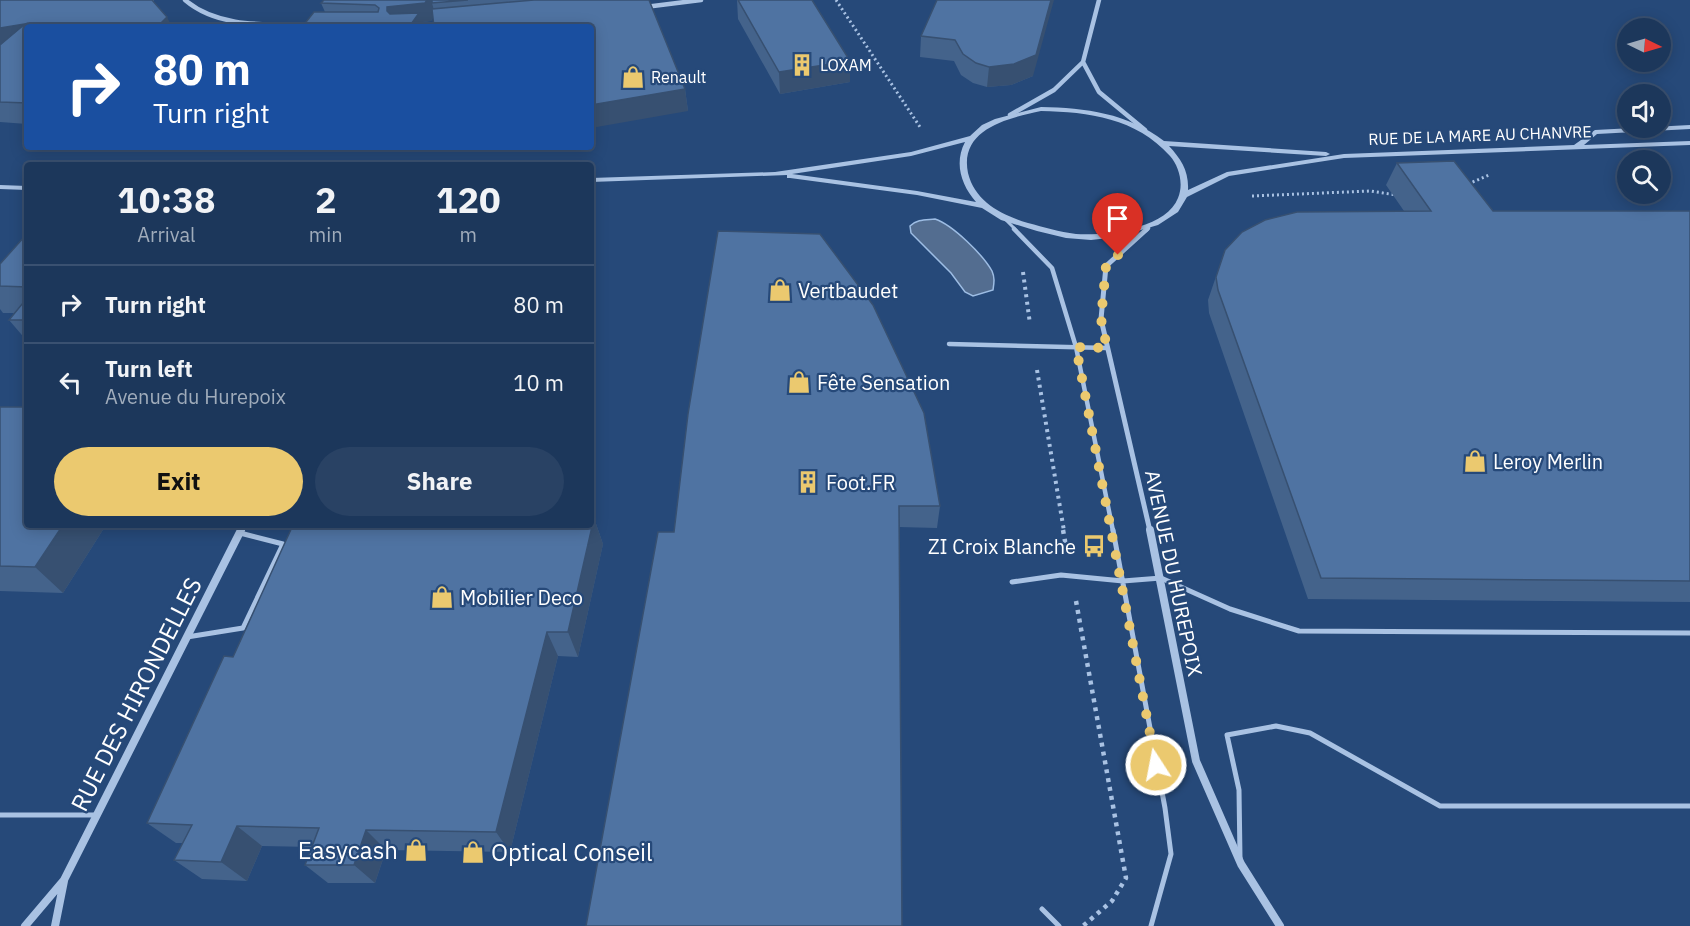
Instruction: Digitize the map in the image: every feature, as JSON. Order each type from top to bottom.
[{"type":"street","points":[[185,0],[190,7],[235,23],[274,24]]},
{"type":"street","points":[[644,8],[701,0]]},
{"type":"street","points":[[594,180],[775,174],[911,154],[971,138],[984,127],[1054,90],[1083,62],[1099,0]]},
{"type":"street","points":[[971,138],[961,163],[967,185],[985,206],[1004,218],[1060,236],[1107,237],[1148,228],[1170,214],[1184,196],[1183,167],[1164,143],[1099,92],[1083,62]]},
{"type":"street","points":[[1010,115],[1041,109],[1074,109],[1112,116],[1145,130]]},
{"type":"street","points":[[1576,146],[1595,132],[1690,127]]},
{"type":"street","name":"RUE DE LA MARE AU CHANVRE","points":[[1164,143],[1344,156]]},
{"type":"street","name":"RUE DE LA MARE AU CHANVRE","points":[[1184,196],[1227,174],[1344,156],[1576,146],[1690,144]]},
{"type":"street","points":[[775,174],[917,193],[985,206]]},
{"type":"street","points":[[0,187],[24,188]]},
{"type":"street","name":"AVENUE DU HUREPOIX","points":[[1148,228],[1106,266],[1101,319],[1161,578],[1196,761],[1240,864],[1280,926]]},
{"type":"street","name":"RUE DES HIRONDELLES","points":[[25,926],[64,880],[242,528]]},
{"type":"street","name":"RUE DES HIRONDELLES","points":[[55,926],[64,880]]},
{"type":"lane","points":[[1004,218],[1052,268],[1076,347],[1123,581],[1135,657],[1165,808],[1171,854],[1151,926]]},
{"type":"lane","points":[[949,344],[1107,348]]},
{"type":"lane","points":[[188,637],[243,628],[283,544],[240,533]]},
{"type":"lane","points":[[1012,582],[1061,575],[1123,581],[1161,578],[1230,609],[1299,631],[1690,633]]},
{"type":"lane","points":[[1240,864],[1239,790],[1227,735],[1276,726],[1310,733],[1440,806],[1690,806]]},
{"type":"lane","points":[[0,815],[97,815]]},
{"type":"lane","points":[[1042,909],[1059,926]]},
{"type":"path","points":[[836,0],[920,128],[911,154]]},
{"type":"path","points":[[1459,187],[1490,175]]},
{"type":"path","points":[[1244,197],[1370,191],[1401,195]]},
{"type":"path","points":[[1020,265],[1023,272],[1071,576],[1126,878],[1112,901],[1083,926]]},
{"type":"water","points":[[935,219],[959,234],[988,264],[993,274],[993,290],[973,296],[965,292],[951,273],[911,233],[910,226],[916,222]]},
{"type":"building","points":[[0,0],[152,0],[167,17],[160,24],[24,24],[0,28]]},
{"type":"building","points":[[324,0],[427,0],[425,3],[387,7],[390,14],[419,13],[411,24],[304,24],[314,12],[378,12],[379,8],[375,5],[321,3]]},
{"type":"building","points":[[432,0],[468,0],[432,3]]},
{"type":"building","points":[[534,0],[649,0],[685,89],[594,104],[594,24],[434,24],[432,9]]},
{"type":"building","points":[[738,0],[812,0],[850,61],[779,72]]},
{"type":"building","points":[[937,0],[1051,0],[1036,55],[1014,64],[989,67],[976,63],[963,54],[955,40],[921,36]]},
{"type":"building","points":[[24,25],[24,103],[0,102],[0,45]]},
{"type":"building","name":"Leroy Merlin","points":[[1454,161],[1493,211],[1690,211],[1690,581],[1321,578],[1218,290],[1216,277],[1225,250],[1242,232],[1265,220],[1297,212],[1431,211],[1397,163]]},
{"type":"building","points":[[718,231],[820,234],[873,305],[924,413],[940,506],[899,506],[902,926],[586,926],[658,532],[674,532],[688,414]]},
{"type":"building","points":[[24,237],[24,287],[0,286],[0,264]]},
{"type":"building","points":[[24,302],[24,320],[9,320]]},
{"type":"building","points":[[0,407],[24,407],[24,528],[61,528],[35,567],[0,566]]},
{"type":"building","points":[[292,528],[592,528],[568,632],[547,632],[496,832],[366,830],[354,865],[305,865],[319,828],[237,826],[221,862],[174,860],[192,825],[147,823],[224,656],[233,657]]},
{"type":"place","name":"LOXAM","points":[[802,65]]},
{"type":"place","name":"Renault","points":[[633,77]]},
{"type":"place","name":"Vertbaudet","points":[[780,290]]},
{"type":"place","name":"Fête Sensation","points":[[799,382]]},
{"type":"place","name":"Leroy Merlin","points":[[1475,461]]},
{"type":"place","name":"Foot.FR","points":[[808,482]]},
{"type":"place","name":"ZI Croix Blanche","points":[[1094,546]]},
{"type":"place","name":"Mobilier Deco","points":[[442,597]]},
{"type":"place","name":"Easycash","points":[[416,850]]},
{"type":"place","name":"Optical Conseil","points":[[473,852]]},
{"type":"route","points":[[1118,255],[1106,266],[1101,319],[1107,348],[1076,347],[1123,581],[1156,765]]}]
